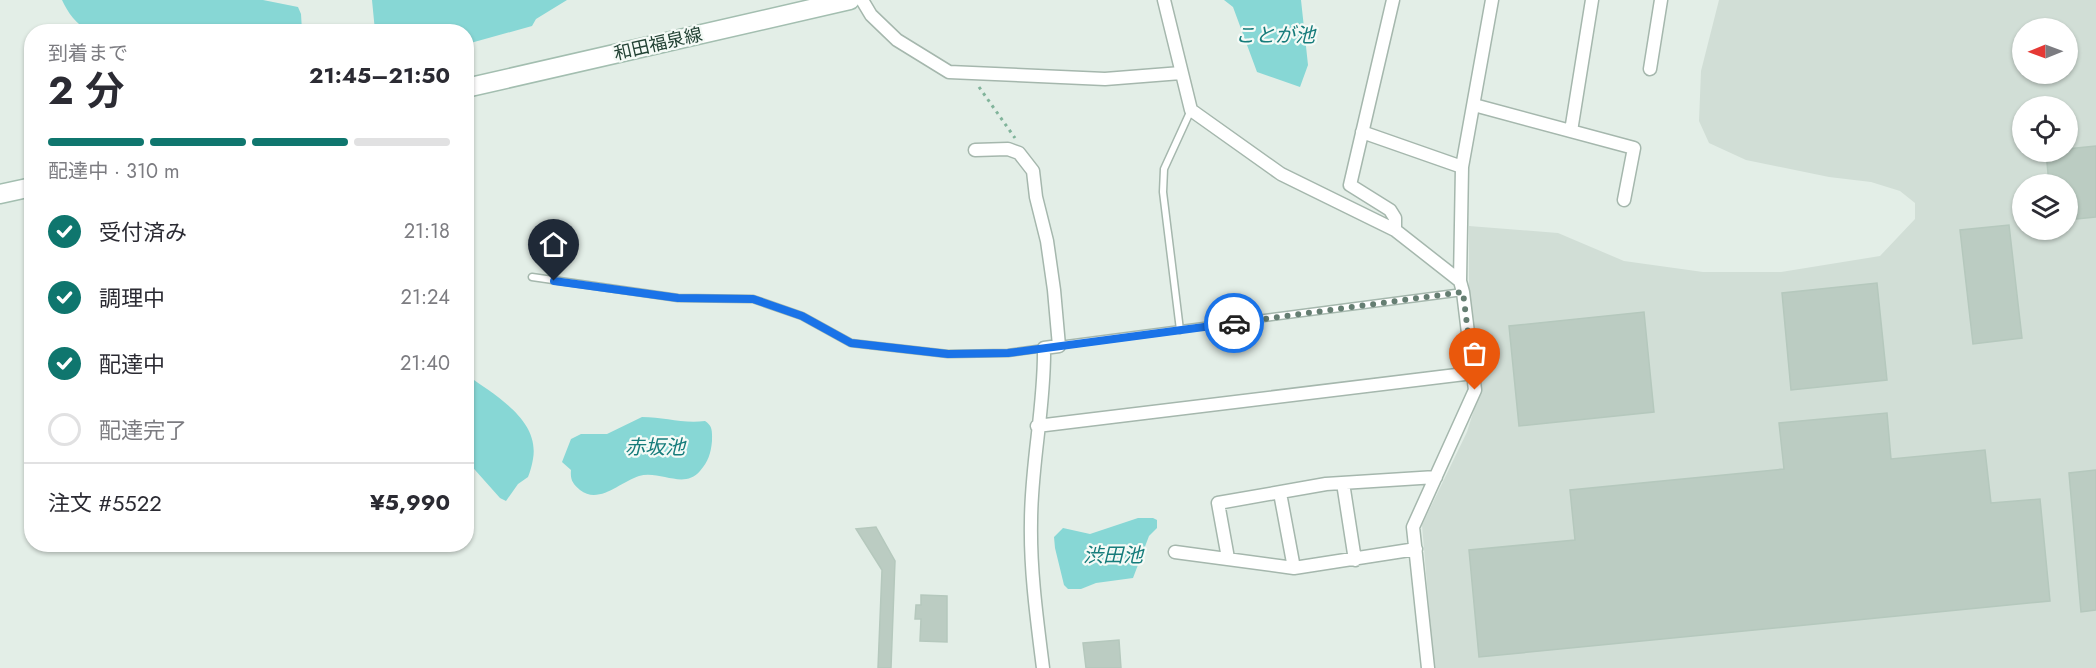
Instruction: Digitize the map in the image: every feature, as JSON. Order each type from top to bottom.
[{"type":"main road","name":"和田福泉線","points":[[474,85],[826,2],[849,0]]},
{"type":"main road","points":[[0,194],[24,189]]},
{"type":"street","points":[[862,0],[870,15],[897,40],[949,72],[1105,79],[1181,73]]},
{"type":"street","points":[[1164,0],[1191,110],[1281,174],[1395,230],[1462,287]]},
{"type":"street","points":[[1393,0],[1350,184],[1390,210],[1395,218],[1395,230]]},
{"type":"street","points":[[1428,668],[1413,527],[1475,390],[1462,287],[1462,167],[1492,0]]},
{"type":"street","points":[[1571,131],[1592,0]]},
{"type":"street","points":[[1650,69],[1661,0]]},
{"type":"street","points":[[1474,105],[1634,148],[1624,200]]},
{"type":"street","points":[[1362,132],[1462,167]]},
{"type":"street","points":[[975,150],[1008,149],[1019,153],[1033,171],[1054,290],[1059,345],[1044,348],[1030,522],[1043,668]]},
{"type":"street","points":[[1037,426],[1473,372]]},
{"type":"street","points":[[1228,558],[1218,503],[1343,483],[1436,477]]},
{"type":"street","points":[[1343,483],[1355,560]]},
{"type":"street","points":[[1280,493],[1294,568]]},
{"type":"street","points":[[1175,552],[1294,568],[1416,549]]},
{"type":"lane","points":[[1180,330],[1163,180],[1164,169],[1191,110]]},
{"type":"lane","points":[[532,277],[678,298],[753,299],[802,316],[851,343],[948,354],[1008,353],[1044,348]]},
{"type":"lane","points":[[1059,345],[1180,330],[1462,287]]},
{"type":"path","points":[[968,73],[1020,146]]},
{"type":"shaded area","points":[[1719,0],[2096,0],[2096,668],[1434,668],[1422,525],[1467,432],[1481,387],[1469,291],[1469,226],[1558,233],[1624,261],[1703,272],[1781,272],[1880,256],[1915,219],[1915,203],[1900,191],[1871,182],[1829,177],[1746,160],[1709,143],[1699,121],[1701,71]]},
{"type":"water","points":[[62,0],[263,0],[298,7],[302,24],[79,24]]},
{"type":"water","points":[[372,0],[567,0],[536,19],[532,26],[474,42],[474,24],[374,24]]},
{"type":"water","name":"ことが池","points":[[1224,0],[1301,0],[1308,65],[1300,87],[1257,72],[1233,7]]},
{"type":"water","points":[[474,380],[513,410],[529,432],[533,445],[533,459],[528,477],[518,484],[506,501],[500,498],[474,469]]},
{"type":"water","name":"赤坂池","points":[[642,417],[708,423],[712,430],[712,445],[707,461],[700,471],[687,479],[655,475],[639,476],[602,494],[587,494],[580,490],[572,482],[571,470],[562,462],[571,439],[581,434],[607,434]]},
{"type":"water","name":"渋田池","points":[[1138,518],[1157,520],[1157,528],[1149,536],[1133,578],[1096,583],[1081,589],[1068,589],[1064,585],[1054,537],[1063,528],[1090,534]]},
{"type":"building","points":[[2096,146],[2096,217],[2078,219],[2078,174],[2048,174],[2047,162],[2078,162],[2078,148]]},
{"type":"building","points":[[2009,225],[2022,338],[1973,344],[1960,230]]},
{"type":"building","points":[[1877,283],[1887,380],[1791,390],[1782,293]]},
{"type":"building","points":[[1644,312],[1654,412],[1519,426],[1509,326]]},
{"type":"building","points":[[1887,413],[1891,459],[1985,450],[1991,503],[2040,499],[2050,601],[1479,657],[1469,550],[1575,540],[1570,490],[1784,469],[1779,423]]},
{"type":"building","points":[[2096,470],[2096,610],[2081,612],[2069,473]]},
{"type":"building","points":[[876,527],[895,561],[891,668],[878,668],[882,570],[856,529]]},
{"type":"building","points":[[921,595],[947,596],[947,642],[920,641],[921,619],[915,619],[916,605],[921,605]]},
{"type":"building","points":[[1119,640],[1121,668],[1086,668],[1083,643]]},
{"type":"way so far","points":[[1234,323],[1463,292],[1475,390]]},
{"type":"route","points":[[554,281],[621,288],[678,298],[753,299],[802,316],[851,343],[948,354],[1008,353],[1234,323]]}]
